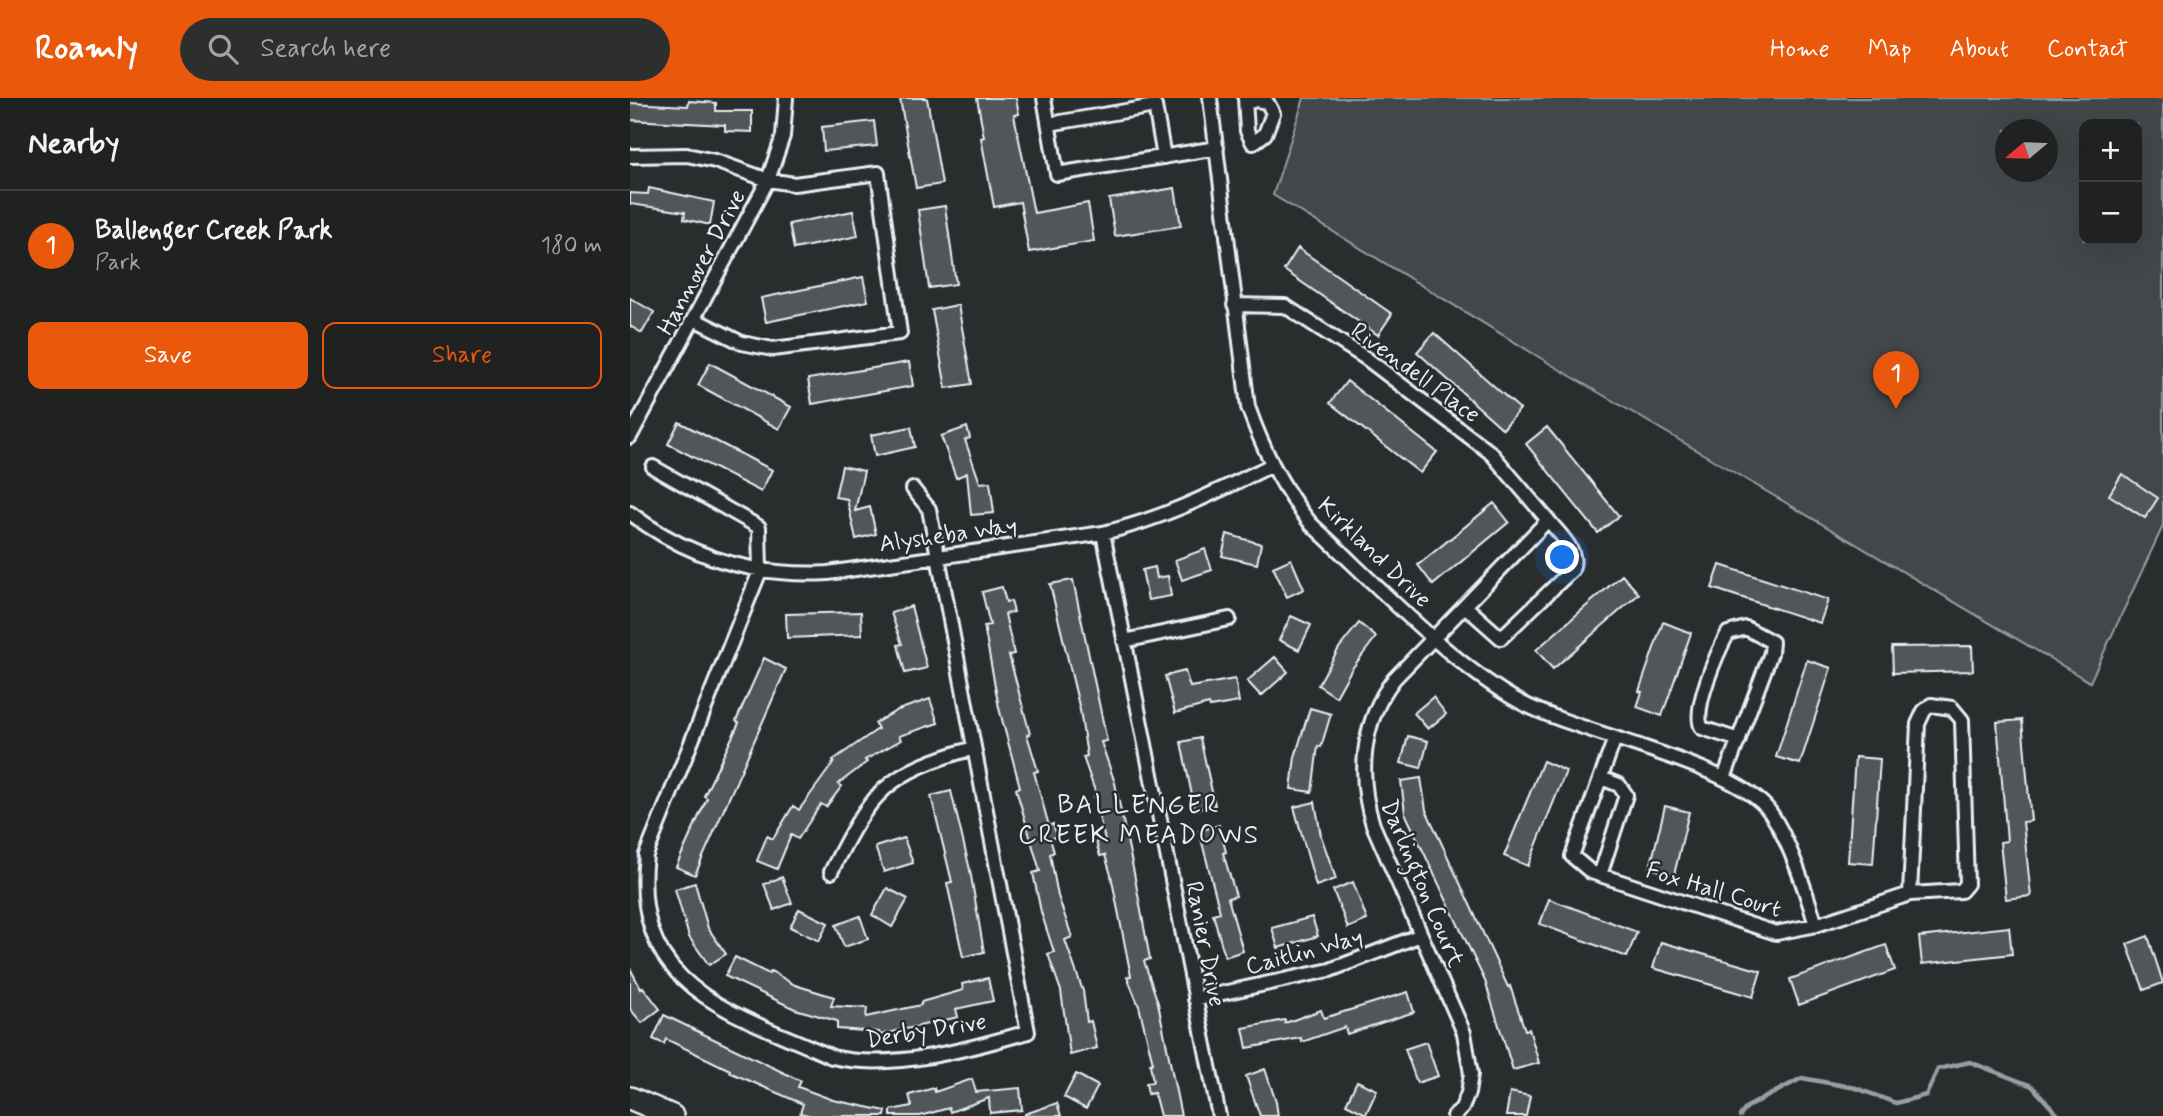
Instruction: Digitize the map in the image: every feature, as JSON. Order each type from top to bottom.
[{"type":"highway","points":[[630,1098],[672,1116]]},
{"type":"street","name":"Hannover Drive","points":[[630,437],[768,180],[783,136],[786,98]]},
{"type":"street","points":[[1044,98],[1057,174],[1217,148]]},
{"type":"street","name":"Kirkland Drive","points":[[1210,98],[1248,407],[1272,465],[1311,524],[1434,637],[1486,680],[1520,702],[1555,718],[1724,778],[1752,793],[1770,813],[1803,883],[1816,925]]},
{"type":"street","points":[[1049,124],[1155,106],[1164,157]]},
{"type":"street","points":[[630,156],[687,155],[715,161],[768,180],[794,184],[878,173],[900,333],[773,349],[742,342],[694,319]]},
{"type":"street","name":"Rivendell Place","points":[[1234,305],[1285,306],[1367,359],[1491,453],[1572,549],[1575,560],[1572,570],[1501,638],[1466,607]]},
{"type":"street","name":"Alysheba Way","points":[[630,513],[673,541],[707,557],[760,571],[800,575],[828,573],[1103,533],[1161,518],[1272,465]]},
{"type":"street","points":[[653,467],[759,527],[760,571]]},
{"type":"street","name":"Derby Drive","points":[[760,571],[646,856],[642,883],[648,928],[660,956],[686,985],[704,999],[832,1057],[852,1062],[874,1063],[973,1048],[1028,1032],[939,555],[929,509],[913,489]]},
{"type":"street","points":[[1434,637],[1548,520]]},
{"type":"street","name":"Ranier Drive","points":[[1103,533],[1219,1116]]},
{"type":"street","points":[[1124,641],[1229,619]]},
{"type":"street","points":[[1724,778],[1739,740],[1772,653],[1772,642],[1746,628],[1728,633],[1719,649],[1697,715],[1702,728],[1739,740]]},
{"type":"street","name":"Darlington Court","points":[[1434,637],[1382,694],[1365,749],[1363,778],[1365,800],[1373,825],[1464,1033],[1471,1074],[1462,1108],[1454,1116]]},
{"type":"street","name":"Fox Hall Court","points":[[1615,738],[1572,856],[1576,863],[1600,875],[1758,929],[1788,933],[1910,894],[1961,891],[1967,884],[1962,720],[1952,708],[1931,705],[1924,711],[1918,724],[1910,894]]},
{"type":"street","points":[[831,872],[855,821],[875,795],[905,772],[974,748]]},
{"type":"street","points":[[1600,875],[1626,795],[1619,785],[1601,778]]},
{"type":"street","name":"Caitlin Way","points":[[1195,999],[1330,970],[1422,935]]},
{"type":"shaded area","points":[[1304,98],[2163,98],[2163,526],[2090,682],[1552,365],[1273,195]]},
{"type":"building","points":[[927,98],[942,184],[916,188],[900,99]]},
{"type":"building","points":[[977,98],[1016,98],[1019,114],[1014,115],[1034,213],[1088,203],[1094,241],[1029,252],[1020,202],[994,207],[981,138],[984,137]]},
{"type":"building","points":[[689,101],[716,103],[716,111],[752,111],[752,132],[725,131],[725,125],[630,120],[630,103],[688,106]]},
{"type":"building","points":[[874,121],[877,146],[824,151],[822,127]]},
{"type":"building","points":[[649,188],[714,202],[710,225],[684,219],[685,212],[630,204],[630,193],[648,194]]},
{"type":"building","points":[[1175,188],[1181,226],[1115,236],[1109,199]]},
{"type":"building","points":[[945,206],[956,284],[929,288],[918,210]]},
{"type":"building","points":[[853,211],[858,236],[794,249],[789,224]]},
{"type":"building","points":[[1298,248],[1392,314],[1378,335],[1284,270]]},
{"type":"building","points":[[863,277],[868,301],[766,322],[761,298]]},
{"type":"building","points":[[630,298],[654,312],[642,333],[630,326]]},
{"type":"building","points":[[958,305],[972,384],[946,388],[932,310]]},
{"type":"building","points":[[1434,333],[1520,409],[1503,429],[1417,352]]},
{"type":"building","points":[[909,362],[913,386],[812,404],[808,379]]},
{"type":"building","points":[[710,363],[791,407],[779,429],[698,385]]},
{"type":"building","points":[[1347,381],[1437,452],[1420,473],[1330,403]]},
{"type":"building","points":[[679,422],[772,470],[761,492],[668,444]]},
{"type":"building","points":[[911,427],[915,447],[875,456],[871,435]]},
{"type":"building","points":[[967,427],[970,438],[965,440],[980,483],[990,482],[994,513],[971,515],[967,473],[956,478],[941,436]]},
{"type":"building","points":[[1547,427],[1619,516],[1598,533],[1526,444]]},
{"type":"building","points":[[842,466],[864,471],[855,511],[870,507],[876,534],[856,539],[847,499],[835,497]]},
{"type":"building","points":[[2122,474],[2158,498],[2145,518],[2109,495]]},
{"type":"building","points":[[1494,503],[1509,522],[1433,585],[1418,565]]},
{"type":"building","points":[[1227,534],[1261,544],[1257,564],[1222,556]]},
{"type":"building","points":[[1205,549],[1212,570],[1182,580],[1175,560]]},
{"type":"building","points":[[1291,559],[1304,589],[1287,597],[1273,567]]},
{"type":"building","points":[[1720,565],[1828,600],[1820,623],[1712,588]]},
{"type":"building","points":[[1155,567],[1157,578],[1168,576],[1171,596],[1148,600],[1142,570]]},
{"type":"building","points":[[1622,575],[1639,594],[1553,669],[1536,650]]},
{"type":"building","points":[[1073,580],[1107,741],[1101,742],[1115,783],[1134,873],[1150,959],[1144,961],[1158,1003],[1181,1116],[1160,1116],[1154,1093],[1148,1094],[1146,1083],[1153,1082],[1150,1064],[1153,1063],[1139,1006],[1127,977],[1131,976],[1111,875],[1105,855],[1100,856],[1096,842],[1105,840],[1094,797],[1097,797],[1083,757],[1087,756],[1080,710],[1050,584]]},
{"type":"building","points":[[1002,587],[1006,602],[1011,601],[1014,612],[1005,614],[1014,654],[1009,655],[1038,771],[1034,772],[1049,826],[1053,824],[1057,836],[1050,839],[1054,852],[1050,854],[1058,896],[1072,937],[1065,940],[1083,991],[1087,1022],[1091,1021],[1097,1048],[1070,1055],[1061,991],[1048,954],[1054,952],[1041,912],[1033,873],[1040,871],[1016,789],[1020,787],[999,708],[984,626],[990,625],[982,592]]},
{"type":"building","points":[[911,606],[927,668],[905,673],[898,645],[902,644],[891,613]]},
{"type":"building","points":[[861,612],[862,635],[787,638],[786,614]]},
{"type":"building","points":[[1291,616],[1311,625],[1299,650],[1279,640]]},
{"type":"building","points":[[1663,622],[1691,633],[1662,716],[1637,707],[1642,692],[1639,691]]},
{"type":"building","points":[[1359,623],[1376,637],[1351,670],[1336,697],[1318,685],[1339,648]]},
{"type":"building","points":[[1972,646],[1973,671],[1893,673],[1892,647]]},
{"type":"building","points":[[1275,657],[1288,672],[1261,696],[1247,681]]},
{"type":"building","points":[[764,658],[786,669],[695,875],[676,867],[707,798],[704,796],[739,723],[736,721]]},
{"type":"building","points":[[1807,660],[1831,668],[1800,764],[1776,757]]},
{"type":"building","points":[[1185,671],[1190,687],[1235,679],[1239,702],[1210,707],[1209,704],[1175,713],[1165,676]]},
{"type":"building","points":[[1433,697],[1446,714],[1428,729],[1414,713]]},
{"type":"building","points":[[930,699],[938,723],[899,736],[901,740],[865,760],[867,762],[838,784],[842,786],[826,807],[821,804],[798,839],[791,835],[777,869],[757,861],[767,836],[773,839],[793,806],[799,810],[833,760],[878,729],[875,723],[898,710]]},
{"type":"building","points":[[1310,708],[1331,714],[1321,747],[1318,746],[1312,792],[1291,789],[1295,757]]},
{"type":"building","points":[[2022,720],[2031,821],[2023,822],[2031,896],[2006,899],[2000,842],[2007,841],[1997,722]]},
{"type":"building","points":[[1408,736],[1428,741],[1421,768],[1401,763]]},
{"type":"building","points":[[1200,738],[1215,805],[1195,810],[1181,742]]},
{"type":"building","points":[[1855,757],[1880,759],[1873,864],[1848,862]]},
{"type":"building","points":[[1543,761],[1566,771],[1528,866],[1504,856]]},
{"type":"building","points":[[1421,778],[1426,810],[1508,987],[1510,986],[1525,1030],[1529,1029],[1539,1063],[1513,1070],[1485,981],[1405,813],[1401,781]]},
{"type":"building","points":[[951,791],[970,870],[984,952],[963,957],[947,883],[952,882],[931,796]]},
{"type":"building","points":[[1315,802],[1321,836],[1336,879],[1316,886],[1294,807]]},
{"type":"building","points":[[1665,806],[1689,812],[1674,875],[1650,868]]},
{"type":"building","points":[[1219,825],[1226,852],[1223,853],[1236,896],[1228,898],[1243,951],[1225,957],[1213,914],[1220,912],[1199,831]]},
{"type":"building","points":[[904,838],[913,863],[884,872],[875,847]]},
{"type":"building","points":[[782,877],[792,903],[774,910],[764,884]]},
{"type":"building","points":[[1353,882],[1367,920],[1348,928],[1333,890]]},
{"type":"building","points":[[695,883],[708,928],[726,954],[709,965],[689,937],[675,889]]},
{"type":"building","points":[[887,888],[908,899],[892,927],[872,915]]},
{"type":"building","points":[[1549,899],[1637,932],[1627,957],[1540,924]]},
{"type":"building","points":[[799,909],[828,923],[819,941],[790,927]]},
{"type":"building","points":[[860,916],[868,939],[844,947],[836,925]]},
{"type":"building","points":[[1312,917],[1318,936],[1278,948],[1272,928]]},
{"type":"building","points":[[2009,927],[2012,954],[1922,964],[1919,937]]},
{"type":"building","points":[[2148,936],[2163,983],[2144,990],[2127,944]]},
{"type":"building","points":[[1661,942],[1761,971],[1753,997],[1653,968]]},
{"type":"building","points":[[1886,945],[1895,970],[1799,1005],[1790,979]]},
{"type":"building","points":[[735,957],[769,974],[771,971],[795,985],[834,997],[831,1006],[867,1008],[866,1017],[921,1005],[921,1002],[963,990],[962,984],[988,978],[993,1001],[956,1009],[958,1017],[880,1035],[879,1032],[837,1029],[837,1021],[795,1009],[725,976]]},
{"type":"building","points":[[630,968],[641,989],[643,987],[660,1009],[642,1023],[630,1009]]},
{"type":"building","points":[[1408,992],[1414,1012],[1347,1034],[1345,1027],[1302,1042],[1301,1038],[1247,1048],[1243,1028],[1285,1020],[1285,1023],[1321,1010],[1324,1018]]},
{"type":"building","points":[[664,1015],[801,1081],[798,1087],[833,1100],[886,1111],[885,1116],[812,1116],[800,1113],[803,1104],[729,1072],[730,1070],[666,1039],[664,1044],[653,1039]]},
{"type":"building","points":[[1426,1042],[1438,1076],[1417,1083],[1405,1049]]},
{"type":"building","points":[[1265,1069],[1278,1116],[1260,1116],[1246,1076]]},
{"type":"building","points":[[1076,1074],[1098,1086],[1086,1109],[1064,1097]]},
{"type":"building","points":[[972,1079],[976,1092],[1020,1088],[1022,1110],[990,1113],[989,1098],[950,1112],[949,1108],[920,1116],[891,1116],[891,1110],[912,1106],[909,1095],[934,1088],[935,1092]]},
{"type":"building","points":[[1357,1081],[1377,1090],[1366,1114],[1346,1104]]},
{"type":"building","points":[[1510,1092],[1530,1096],[1526,1116],[1506,1116]]},
{"type":"building","points":[[1057,1103],[1061,1116],[1025,1116],[1025,1114]]},
{"type":"waterway","points":[[1740,1116],[1747,1107],[1802,1078],[1856,1088],[1896,1103],[1926,1095],[1938,1069],[1970,1062],[2032,1086],[2059,1116]]},
{"type":"place","name":"Ballenger Creek Park","points":[[1896,409]]},
{"type":"district","name":"BALLENGER CREEK MEADOWS","points":[[1139,819]]}]
